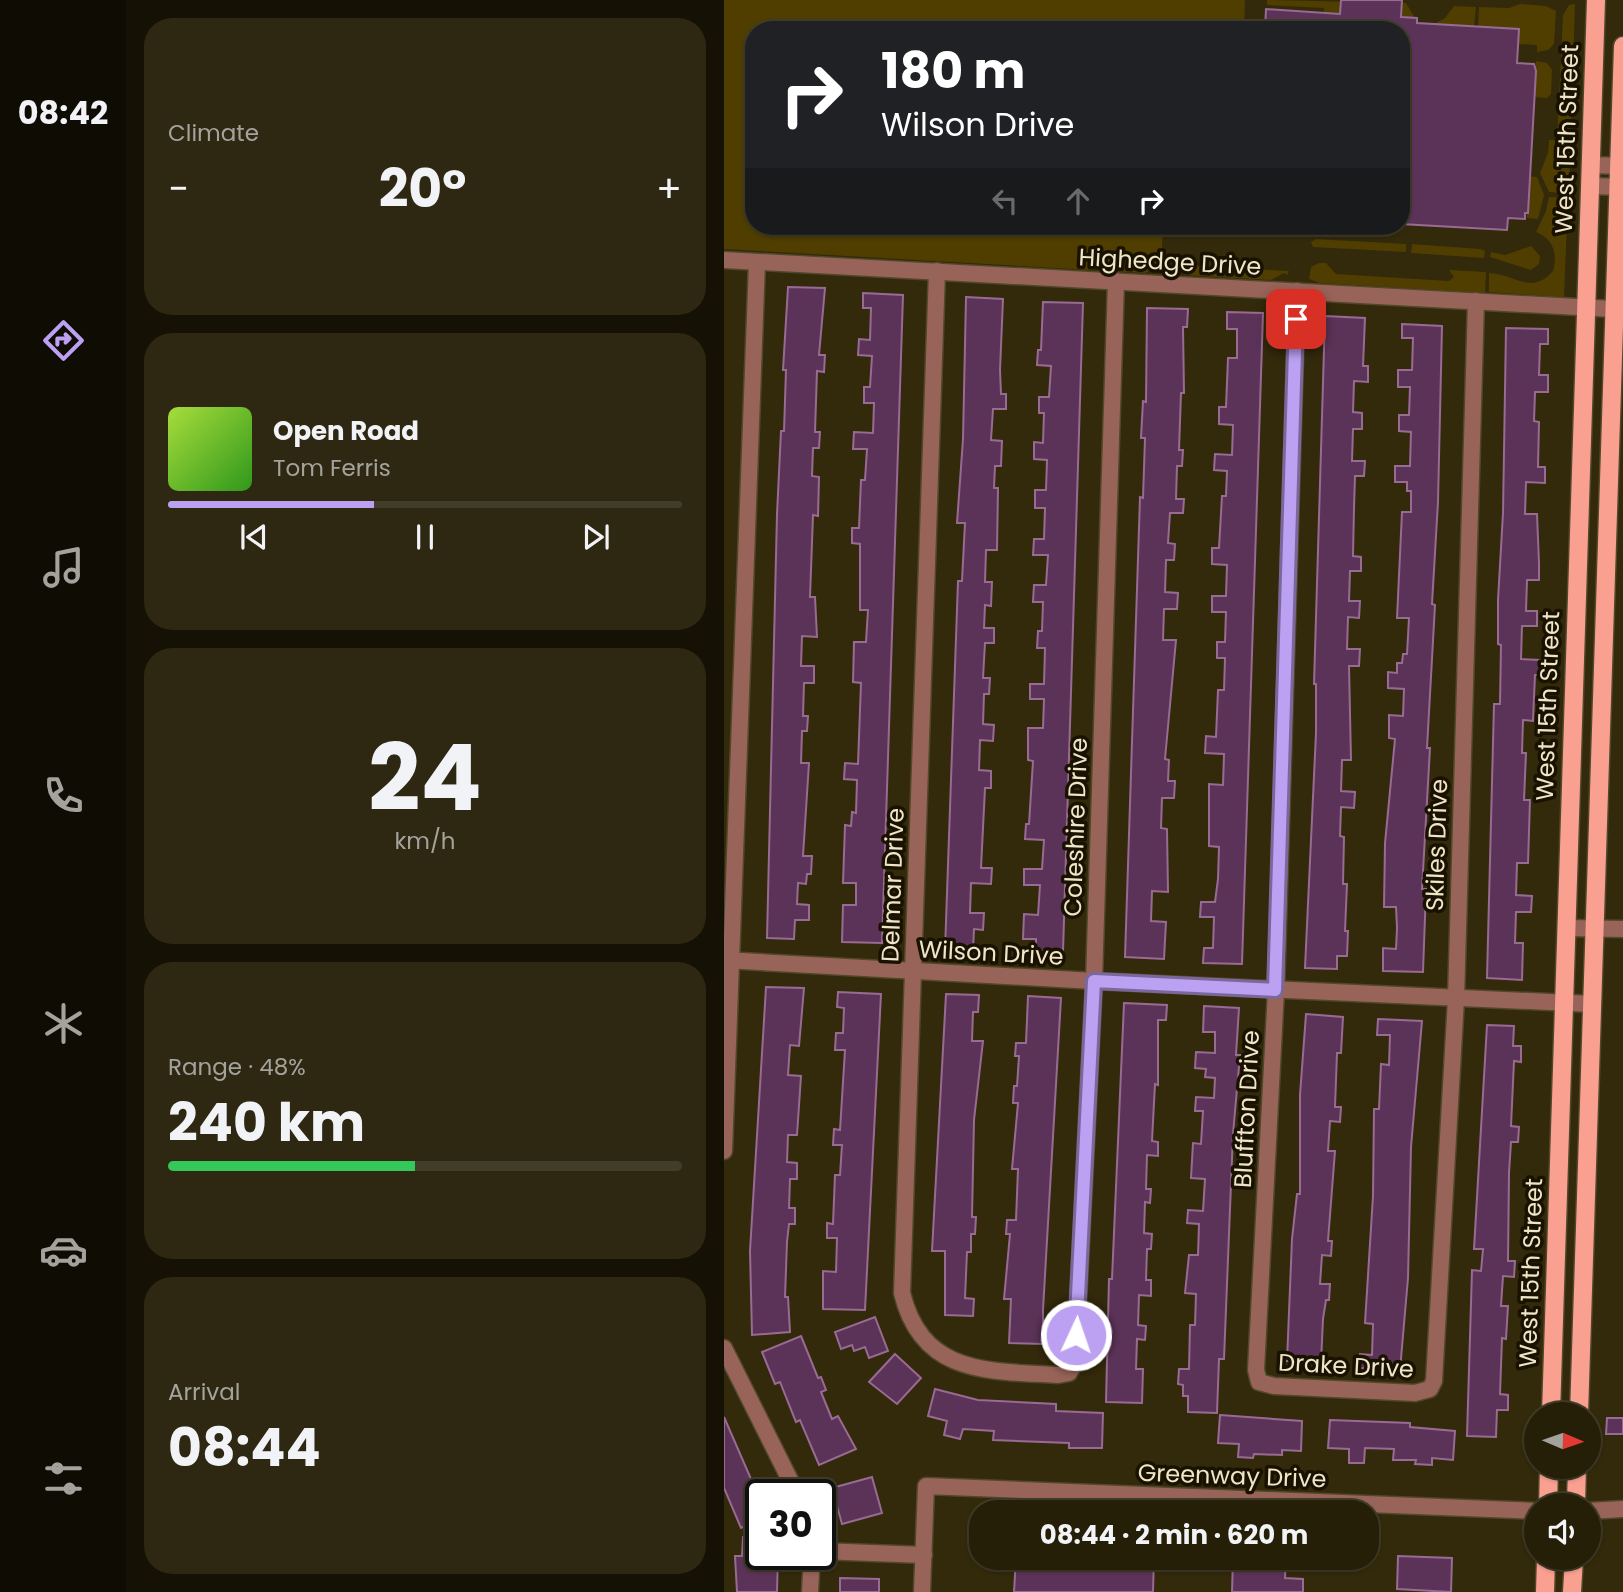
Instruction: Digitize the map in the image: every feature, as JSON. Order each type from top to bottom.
[{"type":"main road","name":"West 15th Street","points":[[1551,1402],[1596,0]]},
{"type":"main road","points":[[1579,1402],[1620,187],[1622,46]]},
{"type":"main road","points":[[1545,1592],[1546,1570]]},
{"type":"main road","points":[[1572,1592],[1573,1570]]},
{"type":"street","points":[[1590,165],[1620,166]]},
{"type":"street","points":[[1590,186],[1620,187]]},
{"type":"street","name":"Highedge Drive","points":[[724,260],[1614,309]]},
{"type":"street","points":[[724,1151],[728,960],[757,262]]},
{"type":"street","name":"Delmar Drive","points":[[937,271],[900,1277],[906,1308],[928,1343],[938,1352],[968,1367],[1058,1375],[1069,1373]]},
{"type":"street","name":"Coleshire Drive","points":[[1069,1373],[1075,1362],[1094,981],[1115,281]]},
{"type":"street","name":"Bluffton Drive","points":[[1259,1382],[1255,1370],[1275,990],[1297,291]]},
{"type":"street","name":"Skiles Drive","points":[[1430,1389],[1436,1372],[1456,999],[1476,301]]},
{"type":"street","points":[[1566,928],[1622,929]]},
{"type":"street","name":"Wilson Drive","points":[[728,960],[913,972],[1592,1004]]},
{"type":"street","points":[[724,1348],[790,1479]]},
{"type":"street","name":"Drake Drive","points":[[1259,1382],[1274,1386],[1415,1394],[1430,1389]]},
{"type":"street","name":"Greenway Drive","points":[[924,1555],[926,1486],[1524,1511]]},
{"type":"street","points":[[1601,1510],[1622,1509]]},
{"type":"street","points":[[836,1552],[924,1555],[922,1592]]},
{"type":"street","points":[[810,1592],[811,1570]]},
{"type":"shaded area","points":[[724,0],[1245,0],[1244,21],[745,21],[745,235],[1163,235],[1161,265],[1145,273],[724,249]]},
{"type":"shaded area","points":[[1267,0],[1406,3],[1415,18],[1324,13],[1324,8],[1267,5]]},
{"type":"shaded area","points":[[1520,4],[1546,6],[1556,11],[1554,44],[1548,50],[1537,52],[1537,45],[1518,44],[1519,29],[1478,27],[1479,7],[1509,8]]},
{"type":"shaded area","points":[[1575,4],[1569,194],[1549,192],[1540,173],[1548,153],[1549,140],[1557,140],[1563,15],[1569,5]]},
{"type":"shaded area","points":[[1454,6],[1476,7],[1474,27],[1434,24],[1445,18]]},
{"type":"shaded area","points":[[1536,61],[1547,63],[1552,70],[1551,94],[1547,98],[1534,97]]},
{"type":"shaded area","points":[[1527,176],[1537,177],[1544,195],[1538,219],[1527,218]]},
{"type":"shaded area","points":[[1549,197],[1568,198],[1564,297],[1489,292],[1489,273],[1530,283],[1545,278],[1553,271],[1553,247],[1536,232]]},
{"type":"shaded area","points":[[1316,239],[1406,244],[1406,252],[1313,247],[1311,242]]},
{"type":"shaded area","points":[[1412,244],[1480,249],[1485,251],[1484,258],[1411,253]]},
{"type":"shaded area","points":[[1531,246],[1540,256],[1539,264],[1531,270],[1490,257],[1491,252],[1505,255]]},
{"type":"shaded area","points":[[1326,263],[1336,274],[1449,281],[1454,277],[1449,270],[1486,272],[1485,293],[1320,283],[1309,279],[1311,267]]},
{"type":"shaded area","points":[[1176,265],[1289,271],[1287,275],[1284,273],[1271,280],[1185,275],[1176,269]]},
{"type":"building","points":[[1341,0],[1402,0],[1401,17],[1417,18],[1417,23],[1519,29],[1517,63],[1534,64],[1536,71],[1528,213],[1525,213],[1525,219],[1508,218],[1507,230],[1410,225],[1410,21],[1265,21],[1266,9],[1340,14]]},
{"type":"building","points":[[788,287],[825,288],[819,355],[825,355],[824,372],[817,371],[815,432],[820,432],[819,448],[813,448],[812,476],[819,477],[818,516],[813,515],[810,597],[815,597],[817,637],[802,636],[801,666],[814,666],[814,683],[804,683],[803,716],[808,716],[807,731],[802,731],[801,763],[809,763],[803,856],[812,856],[811,874],[807,874],[806,884],[798,883],[797,904],[809,905],[809,920],[795,920],[794,939],[767,938],[777,514],[781,431],[784,431],[786,370],[783,370]]},
{"type":"building","points":[[863,293],[903,295],[882,943],[842,942],[843,905],[856,905],[856,883],[843,883],[845,825],[851,826],[852,812],[856,813],[857,780],[844,779],[845,763],[858,764],[861,683],[853,682],[854,642],[866,642],[868,610],[860,610],[860,544],[852,543],[852,528],[859,528],[861,480],[865,480],[867,449],[853,449],[854,432],[873,433],[874,403],[864,403],[864,387],[870,387],[872,356],[858,355],[859,339],[870,340],[871,308],[863,308]]},
{"type":"building","points":[[966,297],[1003,299],[1000,370],[1001,394],[1006,394],[1006,409],[993,409],[991,440],[1002,441],[1001,466],[995,466],[994,488],[998,488],[997,550],[986,550],[985,582],[992,582],[991,606],[985,605],[984,628],[994,628],[994,643],[985,643],[983,678],[990,678],[989,694],[984,694],[983,724],[994,725],[993,741],[980,740],[979,770],[991,771],[991,788],[985,788],[981,868],[992,868],[991,884],[971,883],[970,913],[984,913],[983,930],[974,929],[973,951],[945,950],[958,581],[962,581],[965,523],[957,523],[963,439]]},
{"type":"building","points":[[1043,302],[1083,303],[1063,952],[1036,951],[1036,939],[1023,939],[1024,914],[1038,915],[1040,885],[1024,885],[1024,869],[1042,869],[1044,840],[1025,839],[1026,824],[1029,824],[1033,761],[1028,760],[1028,728],[1043,728],[1044,699],[1030,699],[1030,684],[1044,684],[1045,648],[1037,648],[1038,631],[1042,631],[1043,602],[1033,602],[1034,585],[1046,585],[1048,555],[1033,555],[1034,539],[1044,539],[1045,508],[1035,508],[1035,490],[1046,490],[1047,460],[1034,459],[1034,442],[1043,443],[1044,413],[1039,413],[1039,397],[1049,397],[1051,366],[1037,365],[1038,350],[1041,350]]},
{"type":"building","points":[[1147,308],[1188,309],[1187,327],[1183,327],[1184,393],[1181,393],[1179,450],[1183,450],[1182,466],[1177,466],[1176,499],[1184,499],[1183,513],[1170,513],[1168,543],[1175,544],[1174,560],[1166,560],[1165,592],[1178,593],[1177,609],[1164,609],[1163,640],[1176,640],[1165,759],[1169,760],[1168,781],[1175,781],[1174,798],[1162,798],[1161,828],[1167,829],[1168,892],[1152,891],[1151,921],[1166,922],[1164,959],[1125,957],[1140,497],[1143,498],[1145,438],[1141,438],[1143,401],[1146,402]]},
{"type":"building","points":[[1227,312],[1263,313],[1242,964],[1203,963],[1204,948],[1213,948],[1214,917],[1200,917],[1201,902],[1215,902],[1218,879],[1219,847],[1209,846],[1209,784],[1223,785],[1224,754],[1205,753],[1206,736],[1216,737],[1218,690],[1224,690],[1225,658],[1217,658],[1217,642],[1225,642],[1226,612],[1212,612],[1212,596],[1226,596],[1227,565],[1212,564],[1212,548],[1219,548],[1222,496],[1226,496],[1227,471],[1214,470],[1215,454],[1232,455],[1233,425],[1219,424],[1219,407],[1226,407],[1228,358],[1237,358],[1237,329],[1227,329]]},
{"type":"building","points":[[1325,316],[1365,318],[1363,366],[1368,366],[1368,382],[1354,381],[1353,412],[1362,413],[1362,429],[1353,429],[1352,461],[1365,461],[1364,476],[1355,476],[1353,556],[1361,557],[1361,571],[1350,571],[1349,601],[1360,601],[1359,618],[1348,617],[1347,649],[1360,649],[1359,666],[1349,666],[1351,760],[1342,760],[1341,791],[1355,792],[1354,808],[1341,807],[1340,836],[1344,837],[1343,884],[1347,884],[1345,931],[1348,931],[1347,956],[1337,956],[1337,969],[1305,968],[1316,733],[1314,684]]},
{"type":"building","points":[[1402,324],[1442,326],[1438,502],[1432,604],[1435,605],[1427,748],[1430,748],[1422,889],[1426,889],[1423,972],[1383,971],[1383,948],[1396,949],[1397,928],[1396,907],[1384,907],[1385,843],[1395,739],[1389,738],[1389,715],[1403,716],[1404,689],[1388,688],[1388,672],[1397,673],[1397,663],[1402,663],[1403,654],[1407,654],[1409,618],[1397,618],[1402,512],[1411,512],[1411,491],[1407,491],[1407,482],[1395,482],[1395,466],[1410,466],[1411,432],[1399,431],[1399,415],[1409,415],[1410,387],[1398,387],[1398,370],[1412,370],[1413,338],[1402,338]]},
{"type":"building","points":[[1506,328],[1548,329],[1548,344],[1540,344],[1539,375],[1548,375],[1548,392],[1535,392],[1534,421],[1539,422],[1538,467],[1545,467],[1545,483],[1526,482],[1525,514],[1537,514],[1539,580],[1527,580],[1526,611],[1537,611],[1537,626],[1522,626],[1521,659],[1540,660],[1540,675],[1535,675],[1533,721],[1523,720],[1522,753],[1526,753],[1524,800],[1530,800],[1528,863],[1517,863],[1516,895],[1532,896],[1531,912],[1516,912],[1515,943],[1523,943],[1522,980],[1487,978],[1494,704],[1500,704],[1501,645],[1498,644],[1498,600],[1503,513]]},
{"type":"building","points":[[766,987],[804,988],[799,1046],[790,1045],[788,1075],[801,1076],[797,1135],[788,1135],[787,1162],[797,1163],[797,1179],[790,1179],[789,1208],[795,1208],[795,1224],[789,1224],[787,1242],[785,1297],[788,1297],[790,1332],[752,1335],[750,1251]]},
{"type":"building","points":[[838,992],[881,994],[865,1310],[823,1309],[823,1271],[836,1272],[837,1238],[827,1238],[827,1223],[833,1224],[835,1175],[840,1175],[842,1145],[833,1145],[834,1129],[840,1130],[845,1050],[835,1050],[836,1033],[843,1033],[844,1008],[837,1007]]},
{"type":"building","points":[[946,994],[979,995],[978,1012],[973,1012],[972,1041],[983,1041],[974,1120],[972,1217],[976,1217],[975,1234],[971,1234],[971,1252],[967,1252],[965,1298],[974,1299],[973,1316],[945,1315],[945,1251],[932,1251]]},
{"type":"building","points":[[1028,996],[1061,998],[1043,1344],[1009,1343],[1011,1299],[1004,1299],[1010,1234],[1006,1234],[1007,1220],[1016,1220],[1018,1169],[1012,1169],[1018,1103],[1013,1103],[1019,1056],[1015,1056],[1016,1043],[1026,1043]]},
{"type":"building","points":[[1124,1003],[1167,1005],[1166,1020],[1158,1020],[1158,1085],[1155,1084],[1152,1141],[1158,1142],[1158,1156],[1147,1155],[1146,1189],[1151,1189],[1150,1203],[1145,1202],[1144,1233],[1152,1234],[1151,1249],[1147,1249],[1146,1280],[1151,1280],[1151,1296],[1139,1295],[1138,1325],[1146,1326],[1145,1340],[1137,1339],[1136,1369],[1143,1369],[1142,1403],[1106,1402],[1109,1279],[1112,1279]]},
{"type":"building","points":[[1204,1006],[1239,1008],[1236,1055],[1240,1055],[1233,1134],[1224,1359],[1219,1359],[1217,1413],[1188,1412],[1188,1396],[1183,1396],[1183,1385],[1178,1384],[1179,1369],[1189,1369],[1190,1325],[1195,1325],[1196,1294],[1185,1293],[1189,1255],[1198,1255],[1199,1224],[1187,1223],[1188,1210],[1203,1211],[1205,1179],[1191,1178],[1193,1143],[1201,1144],[1203,1111],[1195,1111],[1196,1097],[1214,1098],[1215,1078],[1205,1077],[1206,1069],[1195,1068],[1196,1052],[1215,1053],[1215,1032],[1203,1032]]},
{"type":"building","points":[[1306,1014],[1343,1017],[1341,1053],[1337,1053],[1335,1107],[1341,1107],[1340,1122],[1330,1121],[1328,1151],[1335,1151],[1328,1241],[1332,1241],[1331,1256],[1322,1255],[1320,1284],[1330,1284],[1329,1300],[1326,1300],[1323,1319],[1321,1363],[1287,1361],[1292,1239],[1297,1194],[1300,1194],[1300,1095]]},
{"type":"building","points":[[1378,1019],[1422,1021],[1411,1147],[1408,1278],[1400,1370],[1360,1368],[1360,1354],[1372,1355],[1373,1324],[1365,1323],[1373,1196],[1374,1109],[1379,1109],[1381,1064],[1389,1065],[1390,1035],[1377,1035]]},
{"type":"building","points":[[1487,1025],[1514,1026],[1513,1046],[1521,1046],[1521,1062],[1514,1061],[1511,1126],[1519,1127],[1518,1142],[1511,1142],[1509,1173],[1508,1261],[1515,1261],[1514,1277],[1503,1276],[1501,1306],[1508,1306],[1506,1339],[1502,1338],[1500,1394],[1508,1395],[1508,1410],[1497,1410],[1496,1437],[1467,1436],[1472,1270],[1481,1271],[1483,1249],[1474,1249]]},
{"type":"building","points":[[875,1317],[888,1351],[869,1358],[865,1347],[854,1351],[852,1345],[841,1349],[835,1332]]},
{"type":"building","points":[[801,1336],[818,1378],[821,1377],[826,1390],[821,1392],[832,1419],[838,1416],[856,1449],[819,1465],[800,1420],[796,1422],[780,1382],[775,1384],[762,1352]]},
{"type":"building","points":[[895,1354],[921,1378],[897,1404],[869,1382]]},
{"type":"building","points":[[935,1389],[978,1400],[1056,1404],[1056,1411],[1103,1413],[1102,1448],[1069,1448],[1069,1443],[993,1440],[994,1431],[963,1429],[960,1439],[944,1435],[947,1421],[928,1416]]},
{"type":"building","points":[[1220,1415],[1302,1421],[1301,1451],[1282,1450],[1282,1455],[1254,1454],[1253,1458],[1238,1457],[1239,1444],[1218,1443]]},
{"type":"building","points":[[724,1417],[751,1479],[745,1479],[745,1526],[741,1528],[724,1488]]},
{"type":"building","points":[[1607,1418],[1623,1418],[1623,1434],[1606,1434]]},
{"type":"building","points":[[1330,1420],[1410,1423],[1410,1427],[1455,1431],[1453,1460],[1432,1458],[1432,1465],[1415,1464],[1416,1460],[1393,1460],[1394,1449],[1365,1448],[1364,1463],[1349,1463],[1349,1449],[1328,1448]]},
{"type":"building","points":[[872,1477],[882,1513],[842,1524],[836,1502],[836,1487]]},
{"type":"building","points":[[745,1537],[745,1570],[778,1570],[777,1592],[737,1592],[735,1556],[742,1556]]},
{"type":"building","points":[[1398,1556],[1452,1558],[1451,1592],[1397,1589]]},
{"type":"building","points":[[1015,1570],[1154,1570],[1153,1592],[1014,1592]]},
{"type":"building","points":[[1233,1570],[1285,1570],[1285,1578],[1303,1579],[1303,1592],[1232,1592]]},
{"type":"building","points":[[840,1578],[879,1579],[879,1592],[840,1592]]},
{"type":"route","points":[[1076,1335],[1094,981],[1275,990],[1296,319]]}]
